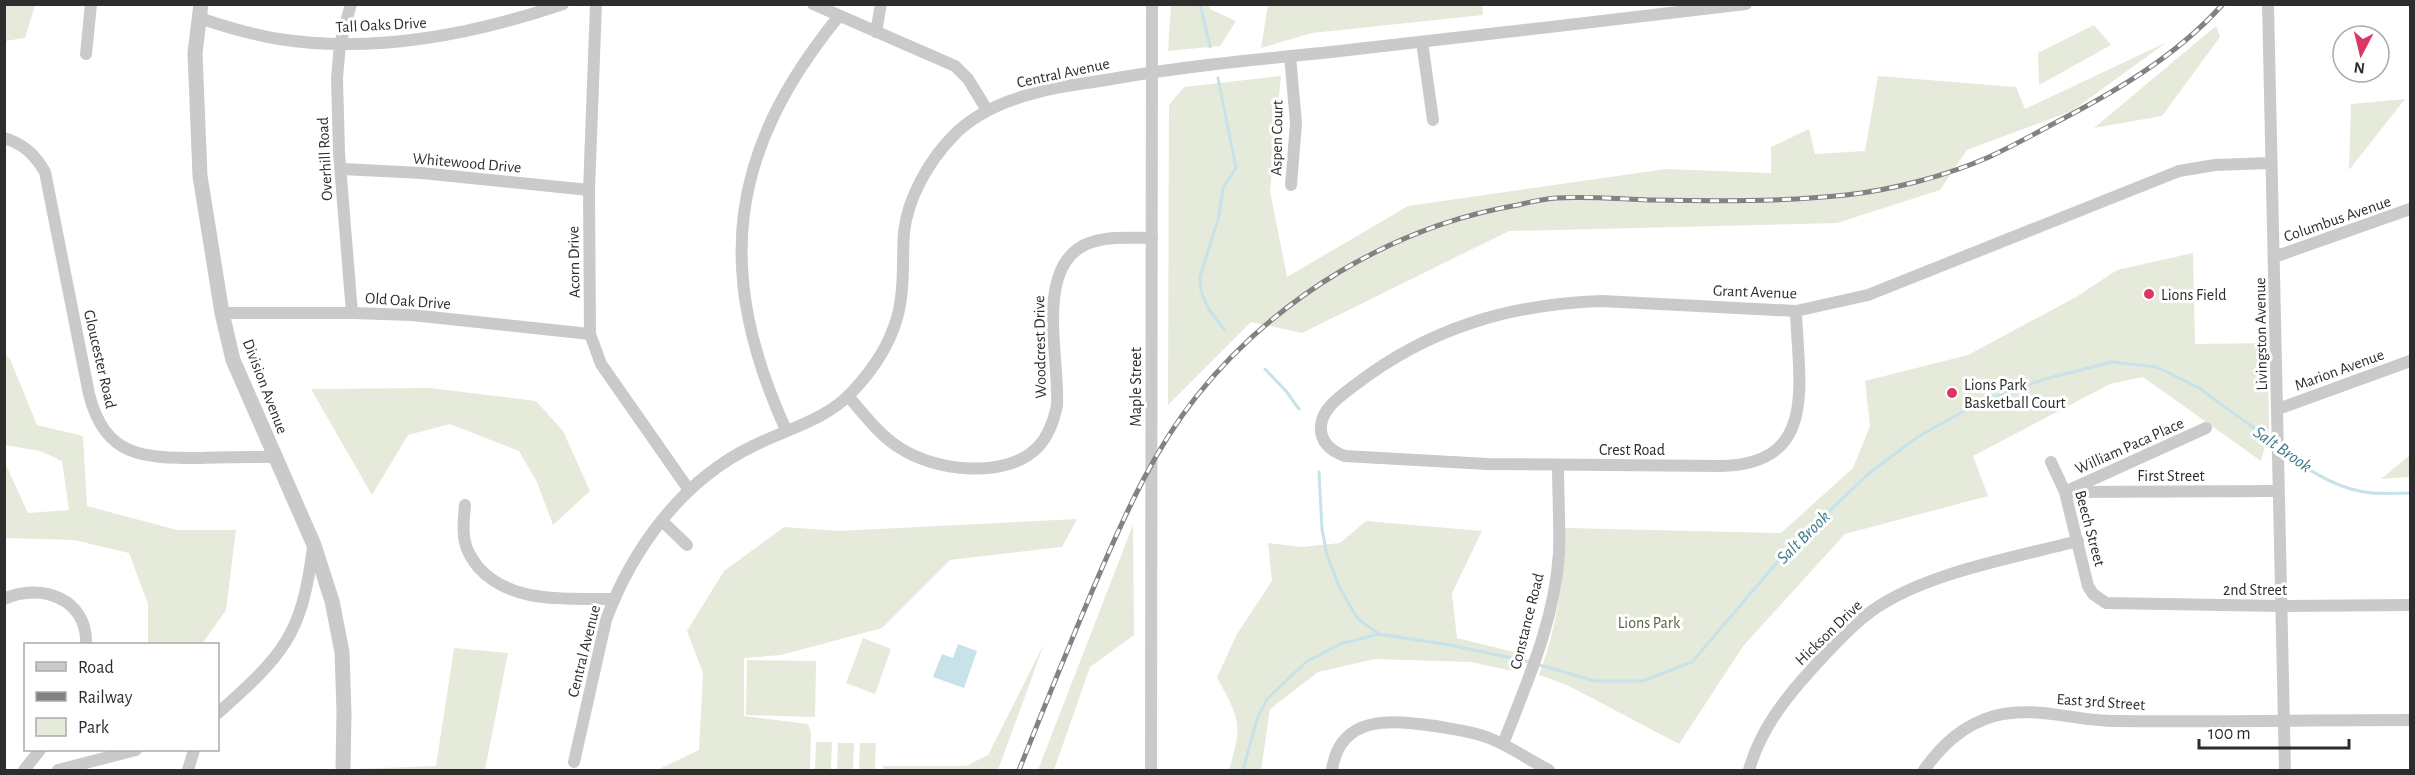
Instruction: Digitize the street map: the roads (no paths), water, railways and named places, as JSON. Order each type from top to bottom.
[{"type":"street","points":[[86,54],[91,4]]},
{"type":"street","name":"Overhill Road","points":[[351,4],[340,44],[337,78],[352,313]]},
{"type":"street","name":"Tall Oaks Drive","points":[[200,11],[254,35],[281,40],[340,44],[410,41],[467,33],[513,21],[563,4]]},
{"type":"street","name":"Acorn Drive","points":[[596,4],[589,190],[590,334],[601,364],[688,490]]},
{"type":"street","points":[[813,4],[955,66],[968,79],[987,110]]},
{"type":"street","points":[[876,32],[881,4]]},
{"type":"street","name":"Maple Street","points":[[1151,771],[1152,4]]},
{"type":"street","name":"Central Avenue","points":[[574,762],[606,620],[614,599],[634,562],[662,521],[688,490],[727,460],[834,409],[848,396],[878,359],[897,317],[902,287],[904,228],[919,185],[938,154],[956,133],[987,110],[1035,93],[1153,72],[1746,4]]},
{"type":"street","name":"Livingston Avenue","points":[[2268,4],[2284,771]]},
{"type":"street","name":"Division Avenue","points":[[200,11],[195,53],[200,176],[222,313],[233,360],[314,545],[332,601],[342,652],[343,771]]},
{"type":"street","points":[[786,430],[758,361],[744,298],[741,270],[746,194],[753,166],[782,97],[800,67],[839,16]]},
{"type":"street","points":[[1422,42],[1433,120]]},
{"type":"street","name":"Aspen Court","points":[[1290,56],[1296,123],[1292,185]]},
{"type":"street","name":"Gloucester Road","points":[[4,138],[27,148],[45,172],[89,394],[95,416],[108,433],[123,447],[158,458],[275,457]]},
{"type":"street","name":"Grant Avenue","points":[[1337,453],[1331,450],[1323,438],[1322,421],[1328,410],[1345,393],[1377,368],[1411,347],[1490,316],[1549,305],[1602,301],[1796,311],[1869,295],[2179,171],[2215,165],[2271,163]]},
{"type":"street","name":"Whitewood Drive","points":[[342,170],[422,173],[589,190]]},
{"type":"street","name":"Columbus Avenue","points":[[2274,257],[2410,209]]},
{"type":"street","name":"Woodcrest Drive","points":[[848,396],[889,440],[923,460],[949,467],[975,468],[1020,459],[1045,438],[1057,405],[1053,297],[1059,271],[1072,254],[1091,242],[1103,239],[1152,238]]},
{"type":"street","name":"Crest Road","points":[[1337,453],[1345,456],[1487,464],[1737,466],[1751,464],[1771,455],[1789,436],[1797,412],[1796,311]]},
{"type":"street","name":"Old Oak Drive","points":[[222,313],[412,315],[590,334]]},
{"type":"street","name":"Marion Avenue","points":[[2278,409],[2410,361]]},
{"type":"street","name":"William Paca Place","points":[[2065,492],[2206,428]]},
{"type":"street","name":"Beech Street","points":[[2051,462],[2065,492],[2088,586],[2101,600]]},
{"type":"street","name":"Constance Road","points":[[1503,744],[1538,655],[1552,599],[1558,555],[1558,465]]},
{"type":"street","name":"First Street","points":[[2065,492],[2278,491]]},
{"type":"street","points":[[465,505],[464,528],[468,552],[494,582],[515,592],[539,597],[614,599]]},
{"type":"street","points":[[662,521],[687,545]]},
{"type":"street","name":"Hickson Drive","points":[[1749,771],[1761,739],[1787,695],[1866,615],[1890,600],[1926,584],[2078,541]]},
{"type":"street","points":[[219,712],[276,658],[289,638],[306,594],[314,545]]},
{"type":"street","points":[[4,599],[34,591],[56,596],[68,603],[75,611],[82,623],[86,643]]},
{"type":"street","name":"2nd Street","points":[[2101,600],[2115,605],[2410,605]]},
{"type":"street","name":"East 3rd Street","points":[[1924,771],[1951,738],[1971,725],[1994,716],[2018,712],[2113,721],[2410,720]]},
{"type":"street","points":[[1332,771],[1337,753],[1343,743],[1361,728],[1378,722],[1390,721],[1452,729],[1485,737],[1503,744],[1549,771]]},
{"type":"street","points":[[24,771],[39,751]]},
{"type":"street","points":[[58,771],[132,751]]},
{"type":"street","points":[[188,771],[194,751]]},
{"type":"water","points":[[958,644],[977,651],[964,688],[933,677],[942,654],[953,658]]},
{"type":"waterway","points":[[1200,4],[1210,47]]},
{"type":"waterway","points":[[1218,78],[1236,168],[1223,188],[1219,216],[1200,277],[1201,291],[1208,308],[1225,330]]},
{"type":"waterway","name":"Salt Brook","points":[[1536,664],[1595,681],[1643,681],[1692,662],[1779,560],[1867,475],[1916,438],[1978,403],[2045,379],[2112,362],[2157,367],[2199,388],[2273,442]]},
{"type":"waterway","points":[[1265,369],[1299,409]]},
{"type":"waterway","name":"Salt Brook","points":[[2283,450],[2303,465],[2336,484],[2372,493],[2410,493]]},
{"type":"waterway","points":[[1319,472],[1322,529],[1327,555],[1340,589],[1358,619],[1379,634]]},
{"type":"waterway","name":"Salt Brook","points":[[1243,770],[1257,719],[1267,699],[1306,662],[1340,644],[1379,634],[1450,645],[1530,662]]},
{"type":"railway","points":[[1019,770],[1132,501],[1168,437],[1196,397],[1227,361],[1262,328],[1300,298],[1340,272],[1382,249],[1426,230],[1472,215],[1542,200],[1579,197],[1699,201],[1797,199],[1864,193],[1937,176],[1997,153],[2120,87],[2185,41],[2223,4]]},
{"type":"place","name":"Lions Field","points":[[2149,294]]},
{"type":"place","name":"Lions Park Basketball Court","points":[[1952,393]]},
{"type":"park label","name":"Lions Park","points":[[1649,622]]}]
